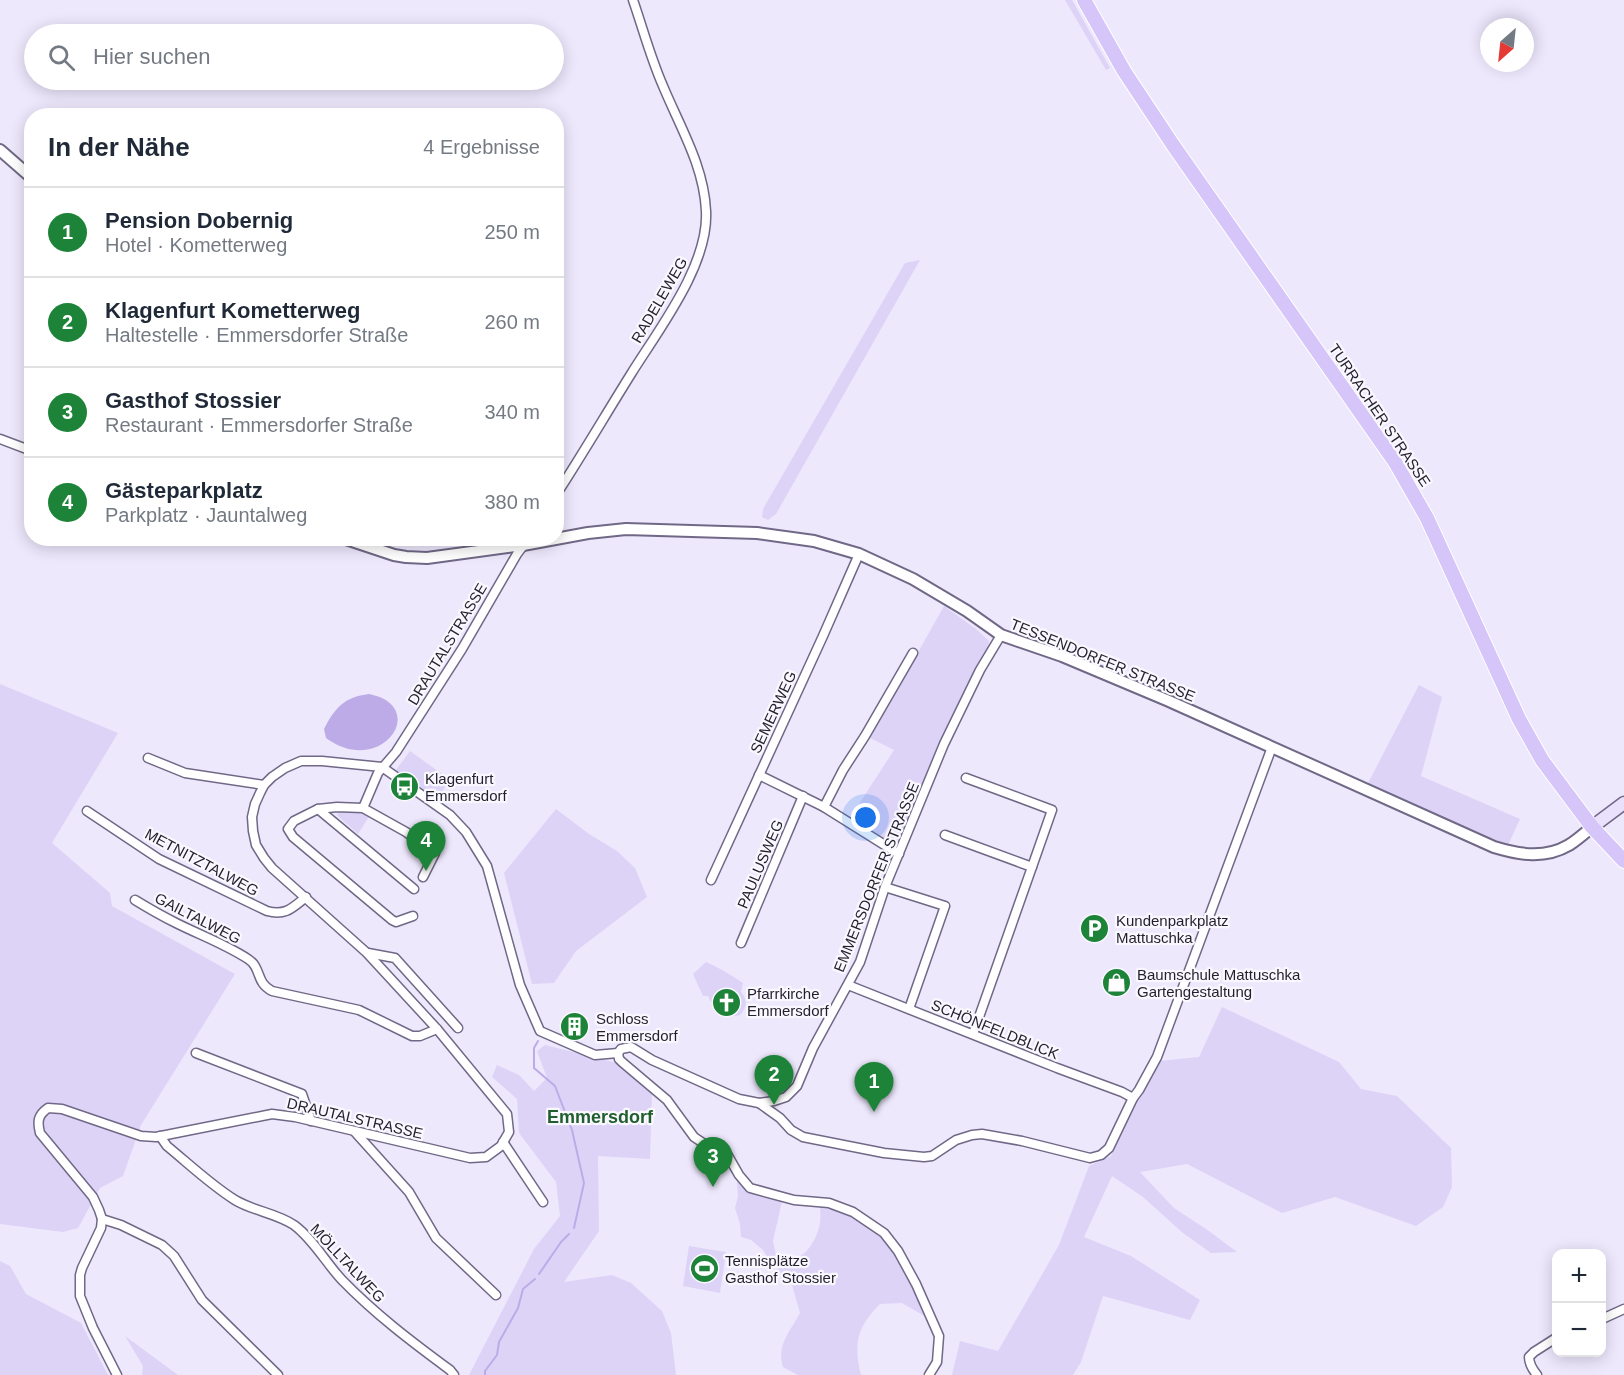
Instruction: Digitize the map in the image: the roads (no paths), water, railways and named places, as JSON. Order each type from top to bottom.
[{"type":"main road","name":"TURRACHER STRASSE","points":[[1084,0],[1124,71],[1173,145],[1395,462],[1427,518],[1519,719],[1542,760],[1592,827],[1624,861]]},
{"type":"main road","points":[[1592,827],[1624,803]]},
{"type":"street","name":"RADELEWEG","points":[[564,482],[684,289],[701,252],[706,231],[703,187],[695,159],[662,85],[633,0]]},
{"type":"street","points":[[0,150],[24,171]]},
{"type":"street","points":[[0,439],[24,448]]},
{"type":"street","name":"TESSENDORFER STRASSE","points":[[564,536],[626,529],[757,533],[814,541],[859,554],[913,579],[967,611],[1001,635],[1062,656],[1169,701],[1494,847],[1516,854],[1532,855],[1552,852],[1569,844],[1592,827]]},
{"type":"street","name":"TESSENDORFER STRASSE","points":[[370,546],[406,557],[427,558],[501,546]]},
{"type":"street","name":"DRAUTALSTRASSE","points":[[363,808],[378,773],[396,753],[524,546]]},
{"type":"street","name":"SEMERWEG","points":[[711,880],[859,554]]},
{"type":"street","name":"EMMERSDORFER STRASSE","points":[[780,1118],[786,1097],[800,1081],[813,1048],[860,962],[885,887],[954,723],[980,670],[1001,635]]},
{"type":"street","points":[[824,807],[843,770],[913,653]]},
{"type":"street","points":[[929,1375],[937,1362],[939,1336],[916,1284],[898,1251],[884,1233],[854,1212],[829,1203],[794,1200],[750,1188],[739,1176],[727,1154],[721,1150],[712,1149],[694,1137],[667,1100],[622,1062],[618,1053],[621,1048],[631,1047],[652,1060],[729,1095],[759,1103],[803,1137],[884,1153],[924,1157],[938,1154],[956,1140],[982,1134],[1022,1141],[1090,1158],[1101,1155],[1109,1148],[1160,1049],[1272,747]]},
{"type":"street","points":[[148,758],[185,772],[264,785]]},
{"type":"street","points":[[543,1202],[503,1142],[509,1132],[507,1114],[437,1029],[368,953],[272,868],[264,858],[256,845],[252,817],[264,785],[285,768],[301,761],[382,767],[450,815],[466,832],[487,866],[520,985],[540,1031],[595,1055],[618,1053]]},
{"type":"street","points":[[759,775],[824,807],[899,854]]},
{"type":"street","points":[[966,778],[1052,810],[973,1034]]},
{"type":"street","name":"PAULUSWEG","points":[[741,943],[803,796]]},
{"type":"street","points":[[413,916],[396,922],[392,920],[293,837],[288,829],[294,820],[318,809],[363,808],[406,832],[435,854],[423,877]]},
{"type":"street","points":[[318,809],[414,890]]},
{"type":"street","name":"METNITZTALWEG","points":[[87,811],[159,859],[267,911],[284,913],[306,897]]},
{"type":"street","points":[[945,835],[1032,867]]},
{"type":"street","points":[[885,887],[945,906],[909,1009]]},
{"type":"street","name":"GAILTALWEG","points":[[135,900],[251,961],[264,987],[272,992],[359,1010],[412,1036],[420,1036],[437,1029]]},
{"type":"street","points":[[368,953],[395,958],[458,1028]]},
{"type":"street","name":"SCHÖNFELDBLICK","points":[[848,985],[1133,1098]]},
{"type":"street","points":[[196,1053],[302,1094],[311,1121]]},
{"type":"street","points":[[759,1103],[786,1097]]},
{"type":"street","name":"DRAUTALSTRASSE","points":[[102,1219],[93,1197],[40,1133],[37,1123],[41,1113],[48,1108],[62,1109],[141,1136],[160,1136],[272,1114],[295,1117],[470,1158],[486,1157],[503,1142]]},
{"type":"street","points":[[354,1132],[409,1192],[436,1238],[496,1295]]},
{"type":"street","name":"MÖLLTALWEG","points":[[160,1136],[167,1146],[236,1200],[294,1226],[372,1310],[454,1375]]},
{"type":"street","points":[[117,1375],[80,1296],[82,1268],[101,1228],[102,1219],[162,1245],[174,1256],[202,1300],[278,1375]]},
{"type":"street","points":[[1606,1317],[1624,1309]]},
{"type":"street","points":[[1537,1375],[1529,1357],[1552,1341]]},
{"type":"waterway","points":[[538,1041],[534,1048],[534,1068],[555,1086],[572,1130],[584,1183],[574,1228]]},
{"type":"waterway","points":[[539,1274],[569,1234]]},
{"type":"waterway","points":[[485,1375],[485,1371],[497,1355],[499,1342],[518,1308],[523,1289],[535,1279]]},
{"type":"place","name":"Klagenfurt Emmersdorf","points":[[404,787]]},
{"type":"place","name":"Gästeparkplatz","points":[[426,871]]},
{"type":"place","name":"Kundenparkplatz Mattuschka","points":[[1095,929]]},
{"type":"place","name":"Baumschule Mattuschka Gartengestaltung","points":[[1116,983]]},
{"type":"place","name":"Pfarrkirche Emmersdorf","points":[[726,1002]]},
{"type":"place","name":"Schloss Emmersdorf","points":[[575,1027]]},
{"type":"place","name":"Klagenfurt Kometterweg","points":[[774,1105]]},
{"type":"place","name":"Pension Dobernig","points":[[874,1112]]},
{"type":"place","name":"Gasthof Stossier","points":[[713,1187]]},
{"type":"place","name":"Tennisplätze Gasthof Stossier","points":[[704,1269]]},
{"type":"district","name":"Emmersdorf","points":[[600,1117]]}]
